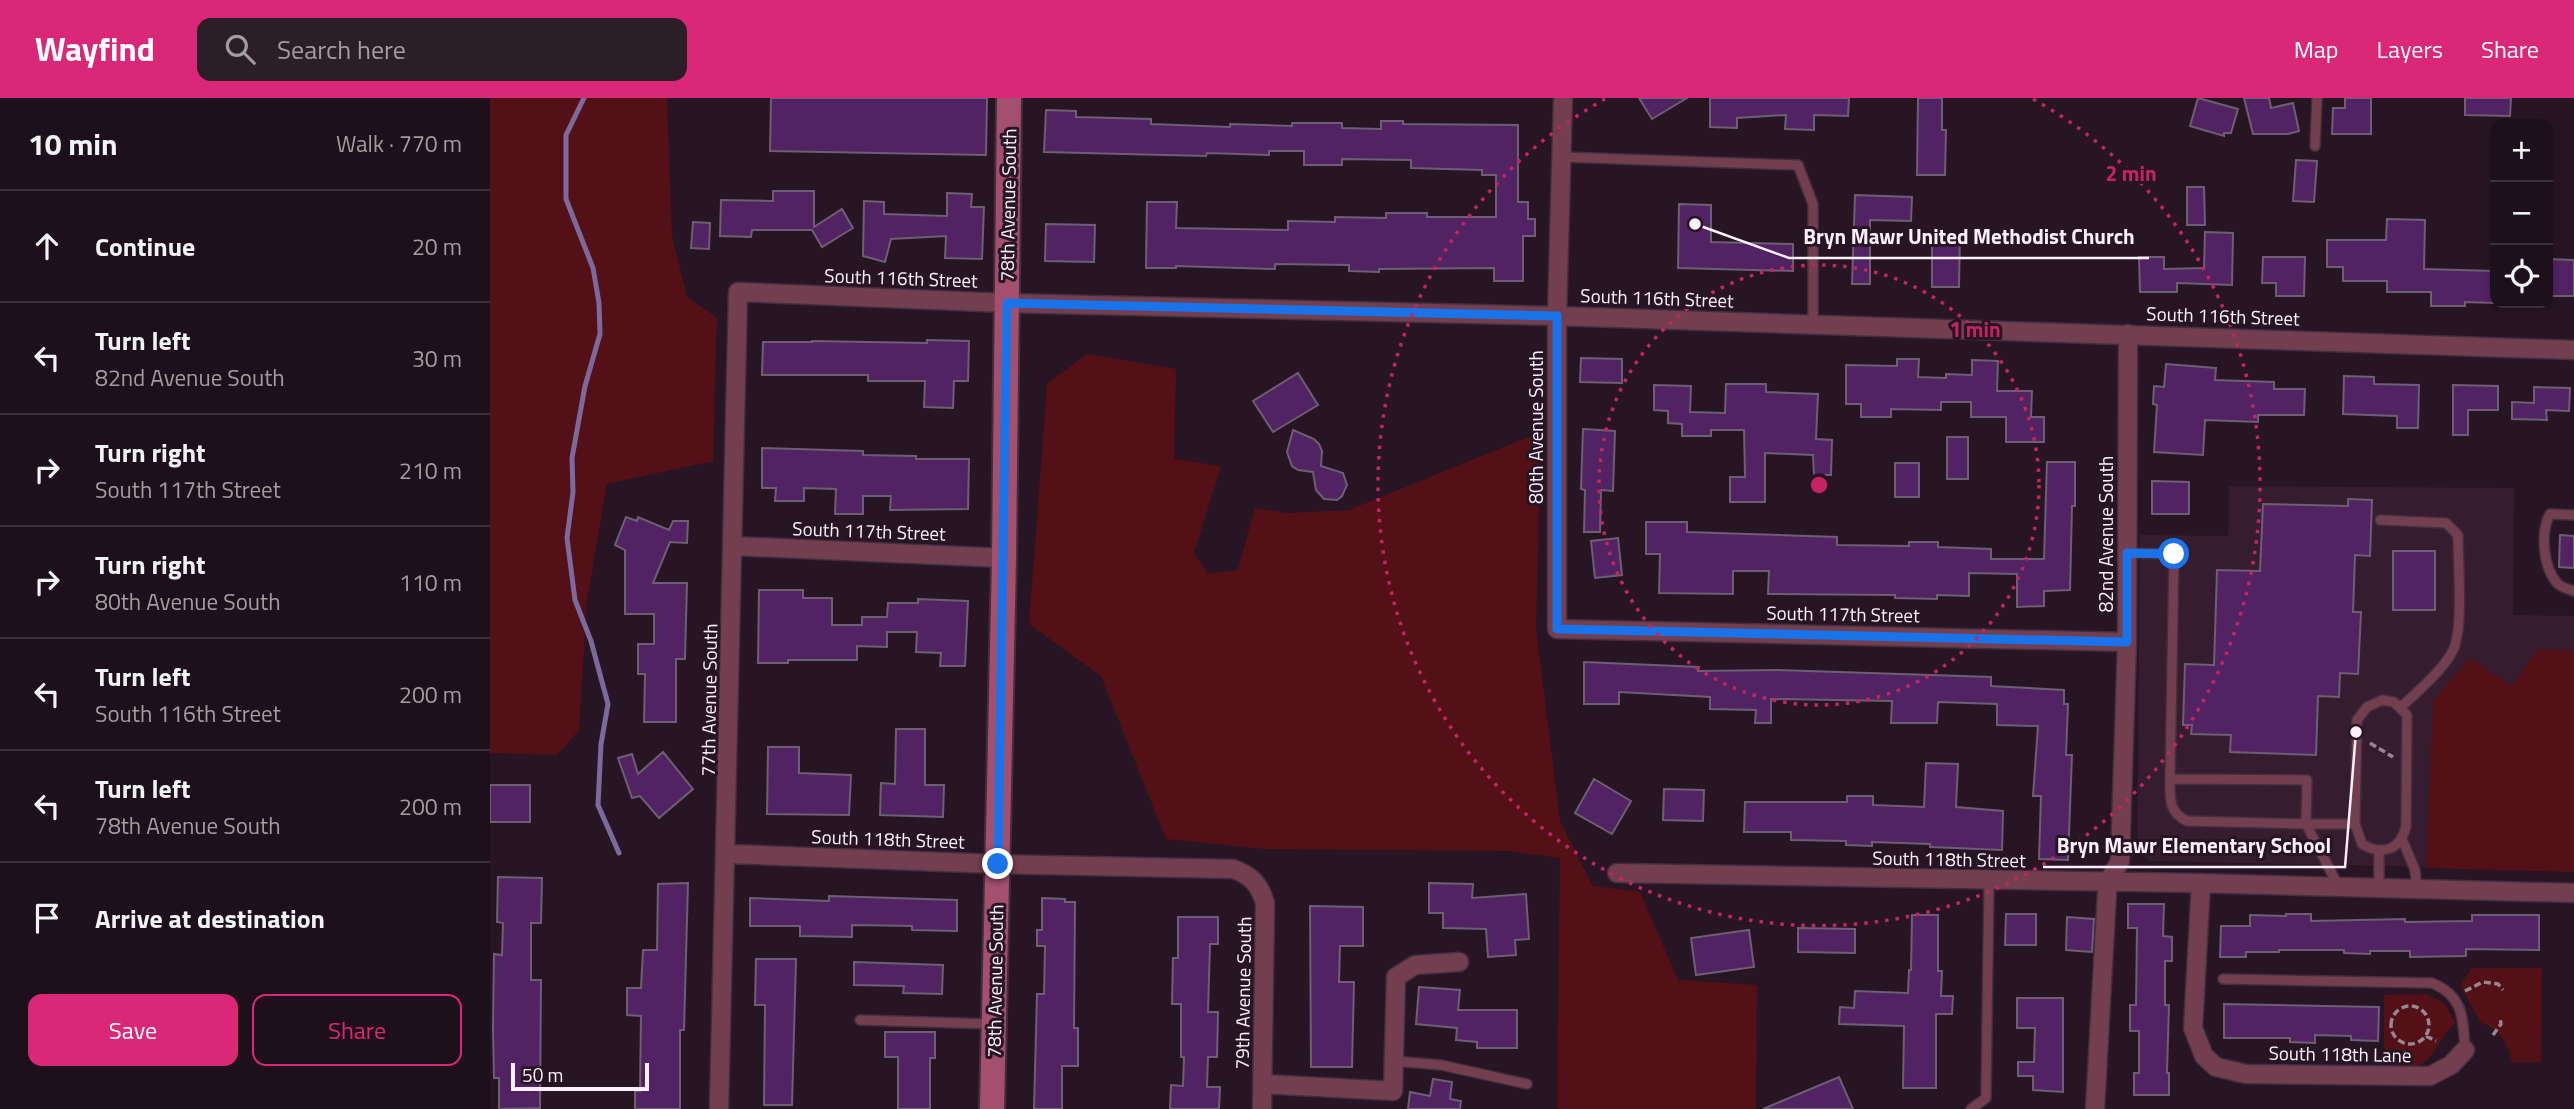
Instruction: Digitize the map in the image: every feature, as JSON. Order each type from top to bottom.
[{"type":"street","name":"78th Avenue South","points":[[992,1109],[1004,558],[1009,98]]},
{"type":"street","name":"80th Avenue South","points":[[1557,629],[1557,316],[1563,98]]},
{"type":"street","name":"South 116th Street","points":[[738,292],[1007,303],[1557,316],[2574,350]]},
{"type":"street","name":"77th Avenue South","points":[[719,1109],[738,292]]},
{"type":"street","name":"82nd Avenue South","points":[[2095,1109],[2108,883],[2120,861],[2127,642],[2128,334]]},
{"type":"street","name":"South 117th Street","points":[[732,546],[1004,558]]},
{"type":"street","name":"South 117th Street","points":[[1557,629],[2127,642]]},
{"type":"street","name":"South 118th Street","points":[[727,854],[1233,869],[1253,880]]},
{"type":"street","name":"South 118th Street","points":[[1616,873],[2201,883],[2574,893]]},
{"type":"street","name":"79th Avenue South","points":[[1253,880],[1261,889],[1265,903],[1262,1109]]},
{"type":"street","name":"South 118th Lane","points":[[2201,883],[2193,1028],[2198,1046],[2216,1067],[2246,1074],[2430,1076],[2451,1065],[2465,1050]]},
{"type":"street","points":[[1263,1084],[1393,1091],[1396,977],[1415,965],[1460,962]]},
{"type":"lane","points":[[2315,146],[2317,98]]},
{"type":"lane","points":[[1561,157],[1798,165],[1813,204],[1813,324]]},
{"type":"lane","points":[[2574,515],[2550,514],[2543,526],[2545,557],[2558,584],[2574,592]]},
{"type":"lane","points":[[2380,520],[2446,523],[2458,535],[2458,627],[2455,648],[2434,676],[2401,706]]},
{"type":"lane","points":[[2127,553],[2174,554],[2170,779],[2171,804],[2179,817],[2187,821],[2355,824]]},
{"type":"lane","points":[[2382,700],[2401,706],[2407,715],[2408,724],[2406,827],[2402,839],[2388,850],[2379,851],[2362,844],[2355,824],[2357,720],[2373,703],[2382,700]]},
{"type":"lane","points":[[2170,779],[2307,780],[2306,824],[2340,888]]},
{"type":"lane","points":[[2402,839],[2415,870],[2417,890]]},
{"type":"lane","points":[[2379,851],[2379,889]]},
{"type":"lane","points":[[1971,1109],[1986,1098],[1989,880]]},
{"type":"lane","points":[[2223,979],[2432,984],[2447,990],[2453,998],[2463,1019],[2465,1050]]},
{"type":"lane","points":[[860,1020],[995,1024]]},
{"type":"lane","points":[[1394,1061],[1441,1065],[1527,1084]]},
{"type":"path","points":[[2453,998],[2483,982],[2498,984],[2503,990]]},
{"type":"path","points":[[2403,1007],[2418,1008],[2428,1018],[2426,1036],[2417,1043],[2402,1042],[2392,1032],[2393,1017],[2403,1007]]},
{"type":"path","points":[[2493,1035],[2501,1024],[2500,1017]]},
{"type":"path","points":[[2426,1036],[2436,1041]]},
{"type":"shaded area","points":[[490,98],[667,98],[672,236],[687,297],[717,318],[713,461],[607,484],[587,600],[579,730],[557,755],[490,753]]},
{"type":"shaded area","points":[[1087,354],[1176,369],[1174,459],[1221,466],[1194,553],[1208,574],[1238,570],[1255,508],[1287,513],[1349,510],[1541,432],[1536,629],[1560,821],[1593,886],[1640,892],[1678,980],[1757,985],[1756,1109],[1557,1109],[1560,858],[1510,851],[1265,849],[1166,839],[1101,676],[1029,624],[1047,384]]},
{"type":"shaded area","points":[[2229,486],[2514,488],[2513,615],[2574,616],[2574,870],[2151,861],[2137,849],[2140,535],[2228,536]]},
{"type":"shaded area","points":[[2538,649],[2574,651],[2574,872],[2426,868],[2433,701],[2470,658],[2512,686]]},
{"type":"shaded area","points":[[2472,968],[2542,968],[2541,1062],[2512,1062],[2502,1037],[2493,1028],[2481,1023],[2460,985]]},
{"type":"shaded area","points":[[2427,994],[2444,1003],[2456,1023],[2423,1063],[2384,1066],[2384,995]]},
{"type":"building","points":[[771,98],[987,98],[986,155],[770,151]]},
{"type":"building","points":[[1639,98],[1687,98],[1652,119]]},
{"type":"building","points":[[1710,98],[1849,98],[1848,116],[1814,115],[1814,130],[1785,129],[1786,115],[1737,118],[1737,128],[1710,127]]},
{"type":"building","points":[[1918,98],[1942,98],[1942,130],[1946,130],[1945,175],[1917,175]]},
{"type":"building","points":[[2198,98],[2238,109],[2231,133],[2224,133],[2224,136],[2190,126]]},
{"type":"building","points":[[2244,98],[2269,98],[2271,108],[2293,103],[2299,131],[2288,134],[2253,134]]},
{"type":"building","points":[[2345,98],[2371,98],[2371,134],[2332,134],[2333,108],[2345,108]]},
{"type":"building","points":[[2465,98],[2511,98],[2510,116],[2465,115]]},
{"type":"building","points":[[1046,110],[1076,111],[1076,117],[1151,119],[1151,124],[1230,127],[1230,124],[1292,126],[1292,123],[1342,123],[1342,128],[1381,129],[1381,121],[1403,121],[1403,124],[1518,125],[1518,202],[1528,202],[1528,219],[1535,219],[1535,236],[1523,236],[1523,281],[1494,281],[1494,268],[1379,269],[1379,272],[1349,271],[1349,265],[1275,264],[1275,269],[1176,266],[1146,268],[1147,202],[1177,202],[1176,228],[1288,230],[1288,221],[1335,222],[1335,217],[1386,218],[1386,213],[1427,213],[1427,217],[1496,217],[1496,175],[1482,175],[1482,170],[1411,168],[1411,160],[1342,159],[1342,165],[1304,165],[1304,151],[1269,151],[1269,155],[1207,153],[1206,156],[1044,152]]},
{"type":"building","points":[[2296,160],[2317,161],[2314,202],[2293,201]]},
{"type":"building","points":[[2187,187],[2204,187],[2205,225],[2187,225]]},
{"type":"building","points":[[773,191],[814,191],[814,227],[842,209],[853,228],[822,247],[812,230],[752,230],[751,237],[720,236],[721,200],[773,201]]},
{"type":"building","points":[[947,193],[972,194],[971,207],[984,207],[982,259],[945,258],[946,236],[891,239],[885,262],[863,256],[864,201],[884,202],[884,214],[947,216]]},
{"type":"building","points":[[1855,195],[1912,197],[1911,221],[1870,220],[1870,284],[1852,284]]},
{"type":"building","points":[[1679,204],[1711,205],[1711,242],[1793,244],[1793,271],[1678,268]]},
{"type":"building","points":[[2387,219],[2425,220],[2424,269],[2490,271],[2490,303],[2465,302],[2465,306],[2431,306],[2431,292],[2387,292],[2387,281],[2343,281],[2343,267],[2327,267],[2327,240],[2386,240]]},
{"type":"building","points":[[693,222],[710,223],[709,249],[691,248]]},
{"type":"building","points":[[1046,224],[1095,225],[1094,262],[1045,261]]},
{"type":"building","points":[[2205,232],[2233,233],[2232,285],[2177,283],[2177,292],[2140,292],[2139,257],[2164,257],[2164,269],[2204,268]]},
{"type":"building","points":[[1932,233],[1960,233],[1959,287],[1932,287]]},
{"type":"building","points":[[2263,257],[2305,257],[2304,296],[2276,296],[2276,283],[2262,283]]},
{"type":"building","points":[[2553,259],[2574,260],[2574,296],[2553,296]]},
{"type":"building","points":[[927,340],[969,341],[968,381],[954,381],[953,408],[924,407],[925,381],[868,381],[868,375],[762,375],[763,342],[927,343]]},
{"type":"building","points":[[1581,358],[1622,359],[1622,383],[1580,382]]},
{"type":"building","points":[[1897,359],[1919,359],[1918,377],[1946,378],[1946,374],[1972,375],[1972,360],[1998,361],[1997,391],[2032,391],[2031,417],[2044,417],[2044,442],[2006,442],[2006,417],[1971,417],[1971,402],[1941,402],[1941,410],[1891,409],[1891,417],[1861,417],[1861,404],[1846,404],[1846,365],[1897,366]]},
{"type":"building","points":[[2166,364],[2216,368],[2215,380],[2274,382],[2274,389],[2305,389],[2304,415],[2258,415],[2258,422],[2205,420],[2203,455],[2154,452],[2157,405],[2153,404],[2154,386],[2164,387]]},
{"type":"building","points":[[1298,373],[1318,405],[1273,432],[1253,401]]},
{"type":"building","points":[[2344,376],[2374,377],[2374,384],[2419,385],[2418,428],[2397,428],[2397,416],[2343,414]]},
{"type":"building","points":[[1726,384],[1766,384],[1766,392],[1818,394],[1816,439],[1832,440],[1831,475],[1814,475],[1813,455],[1765,453],[1765,502],[1730,502],[1730,477],[1745,477],[1744,430],[1711,430],[1711,436],[1682,436],[1682,424],[1668,423],[1668,411],[1654,410],[1654,385],[1691,386],[1690,412],[1725,413]]},
{"type":"building","points":[[2453,385],[2498,386],[2498,410],[2468,410],[2468,435],[2453,435]]},
{"type":"building","points":[[2534,387],[2570,388],[2569,411],[2546,410],[2547,420],[2512,419],[2512,402],[2534,403]]},
{"type":"building","points":[[1583,429],[1615,431],[1613,491],[1601,490],[1600,532],[1584,532],[1585,490],[1581,489]]},
{"type":"building","points":[[1293,430],[1319,444],[1322,451],[1321,466],[1343,473],[1347,485],[1337,500],[1324,499],[1316,490],[1313,472],[1298,470],[1292,466],[1287,452]]},
{"type":"building","points":[[1947,437],[1968,437],[1968,479],[1947,479]]},
{"type":"building","points":[[762,448],[863,451],[863,455],[916,456],[916,459],[969,459],[968,509],[890,510],[891,496],[863,496],[863,514],[835,514],[836,489],[804,488],[804,501],[775,501],[776,488],[762,488]]},
{"type":"building","points":[[2047,462],[2075,462],[2075,506],[2072,506],[2070,590],[2044,591],[2044,606],[2017,607],[2017,574],[1969,573],[1969,596],[1937,595],[1937,599],[1895,598],[1895,595],[1768,594],[1769,571],[1733,571],[1733,594],[1659,593],[1660,554],[1646,554],[1646,522],[1687,522],[1687,532],[1837,537],[1837,545],[1909,546],[1909,542],[1938,542],[1938,547],[1991,549],[1991,559],[2044,559]]},
{"type":"building","points":[[1895,463],[1919,463],[1919,497],[1895,497]]},
{"type":"building","points":[[2152,481],[2189,482],[2189,514],[2152,514]]},
{"type":"building","points":[[2348,499],[2372,500],[2370,556],[2355,555],[2353,612],[2361,612],[2358,674],[2340,673],[2339,697],[2318,696],[2316,755],[2230,752],[2231,735],[2191,734],[2192,725],[2183,725],[2185,664],[2214,665],[2217,570],[2260,571],[2263,504],[2348,506]]},
{"type":"building","points":[[626,517],[637,521],[638,517],[669,530],[673,521],[688,521],[687,543],[670,542],[653,583],[687,583],[685,659],[676,659],[676,722],[644,722],[645,674],[638,674],[638,644],[654,644],[654,614],[625,614],[625,550],[615,545]]},
{"type":"building","points":[[2560,535],[2574,536],[2574,568],[2559,567]]},
{"type":"building","points":[[1618,538],[1622,575],[1595,578],[1591,541]]},
{"type":"building","points":[[2393,551],[2435,551],[2435,610],[2393,610]]},
{"type":"building","points":[[759,590],[803,590],[803,598],[832,598],[832,625],[862,625],[862,617],[887,617],[888,603],[918,603],[918,599],[968,601],[965,666],[940,666],[941,653],[916,652],[917,632],[887,632],[887,647],[857,646],[857,660],[758,663]]},
{"type":"building","points":[[1584,662],[1699,667],[1698,671],[1778,670],[1991,677],[1991,686],[2064,690],[2064,704],[2068,704],[2066,755],[2072,755],[2068,860],[2039,859],[2041,796],[2033,796],[2038,726],[1997,725],[1997,704],[1938,702],[1937,723],[1891,723],[1892,701],[1771,699],[1771,723],[1755,723],[1756,710],[1710,709],[1710,697],[1619,692],[1619,704],[1584,704]]},
{"type":"building","points":[[896,729],[925,729],[925,785],[944,785],[943,817],[880,815],[881,783],[895,784]]},
{"type":"building","points":[[768,747],[799,747],[799,773],[851,775],[849,815],[767,814]]},
{"type":"building","points":[[663,752],[693,789],[659,818],[640,796],[632,798],[618,758],[632,754],[638,774]]},
{"type":"building","points":[[1926,763],[1958,764],[1956,807],[2003,811],[2002,850],[1872,842],[1872,846],[1846,845],[1846,841],[1791,840],[1791,832],[1744,832],[1745,802],[1847,802],[1847,796],[1873,796],[1873,805],[1924,807]]},
{"type":"building","points":[[1594,779],[1631,801],[1612,834],[1575,813]]},
{"type":"building","points":[[490,785],[530,785],[530,822],[490,822]]},
{"type":"building","points":[[1664,789],[1704,790],[1703,821],[1663,820]]},
{"type":"building","points":[[498,877],[542,878],[541,923],[531,923],[531,980],[541,980],[540,1108],[499,1109],[499,1078],[494,1078],[493,1028],[494,954],[502,955],[503,923],[497,922]]},
{"type":"building","points":[[688,883],[684,1030],[680,1030],[680,1109],[635,1109],[635,1091],[640,1091],[641,1016],[627,1015],[627,988],[641,988],[643,950],[657,950],[658,884]]},
{"type":"building","points":[[1429,883],[1473,884],[1472,898],[1526,894],[1529,939],[1515,940],[1516,955],[1488,957],[1486,929],[1443,928],[1443,913],[1429,913]]},
{"type":"building","points":[[829,896],[957,900],[957,931],[912,930],[912,926],[852,925],[852,937],[800,936],[800,926],[750,926],[750,898],[829,901]]},
{"type":"building","points":[[1042,898],[1075,902],[1074,1028],[1078,1028],[1078,1066],[1062,1066],[1062,1109],[1034,1109],[1037,994],[1044,994],[1045,946],[1037,946],[1037,930],[1042,930]]},
{"type":"building","points":[[2128,904],[2164,904],[2163,936],[2172,937],[2172,961],[2165,961],[2165,1005],[2169,1005],[2169,1095],[2134,1095],[2134,1073],[2139,1073],[2139,1031],[2130,1031],[2130,1005],[2136,1005],[2137,928],[2128,928]]},
{"type":"building","points":[[1310,906],[1363,907],[1363,946],[1340,946],[1339,982],[1354,982],[1352,1067],[1311,1067]]},
{"type":"building","points":[[2006,914],[2036,914],[2036,945],[2005,945]]},
{"type":"building","points":[[2311,914],[2311,921],[2405,919],[2405,922],[2472,921],[2472,915],[2539,915],[2539,950],[2466,949],[2466,956],[2410,957],[2410,951],[2370,951],[2370,954],[2344,953],[2344,950],[2279,950],[2246,952],[2246,957],[2220,957],[2221,926],[2250,926],[2250,915]]},
{"type":"building","points":[[1912,915],[1938,915],[1941,996],[1953,996],[1952,1014],[1936,1014],[1936,1088],[1903,1088],[1904,1026],[1839,1024],[1840,1007],[1854,1008],[1855,991],[1908,993]]},
{"type":"building","points":[[1178,917],[1218,917],[1218,944],[1210,944],[1208,1012],[1218,1012],[1217,1057],[1208,1057],[1207,1087],[1220,1087],[1219,1109],[1170,1109],[1171,1085],[1183,1086],[1181,1004],[1172,1004],[1173,958],[1178,958]]},
{"type":"building","points":[[2067,917],[2094,919],[2092,952],[2066,950]]},
{"type":"building","points":[[1798,928],[1855,929],[1855,953],[1798,952]]},
{"type":"building","points":[[1749,930],[1754,967],[1696,975],[1691,938]]},
{"type":"building","points":[[756,959],[796,959],[792,1105],[764,1105],[765,1005],[755,1005]]},
{"type":"building","points":[[854,962],[943,965],[942,994],[903,993],[904,986],[854,985]]},
{"type":"building","points":[[1419,987],[1460,990],[1458,1010],[1517,1010],[1517,1048],[1477,1048],[1477,1042],[1456,1040],[1457,1028],[1416,1024]]},
{"type":"building","points":[[2017,998],[2063,998],[2063,1092],[2033,1090],[2033,1076],[2018,1076],[2018,1062],[2034,1062],[2035,1028],[2017,1028]]},
{"type":"building","points":[[2224,1004],[2379,1007],[2378,1041],[2351,1040],[2351,1036],[2315,1035],[2315,1043],[2290,1042],[2290,1038],[2224,1038]]},
{"type":"building","points":[[885,1032],[935,1032],[935,1058],[930,1058],[930,1109],[898,1109],[898,1057],[885,1057]]},
{"type":"building","points":[[1839,1077],[1853,1109],[1763,1109]]},
{"type":"building","points":[[1433,1079],[1452,1082],[1450,1099],[1461,1101],[1460,1109],[1408,1109],[1410,1092],[1430,1096]]},
{"type":"waterway","points":[[584,98],[566,135],[566,199],[593,268],[599,303],[600,334],[585,386],[572,458],[573,492],[567,538],[575,600],[591,641],[608,704],[601,744],[598,805],[619,853]]},
{"type":"place","name":"Bryn Mawr United Methodist Church","points":[[1695,224]]},
{"type":"place","name":"Bryn Mawr Elementary School","points":[[2356,732]]},
{"type":"route","points":[[998,864],[1007,303],[1557,316],[1557,629],[2127,642],[2127,553],[2174,554]]}]
